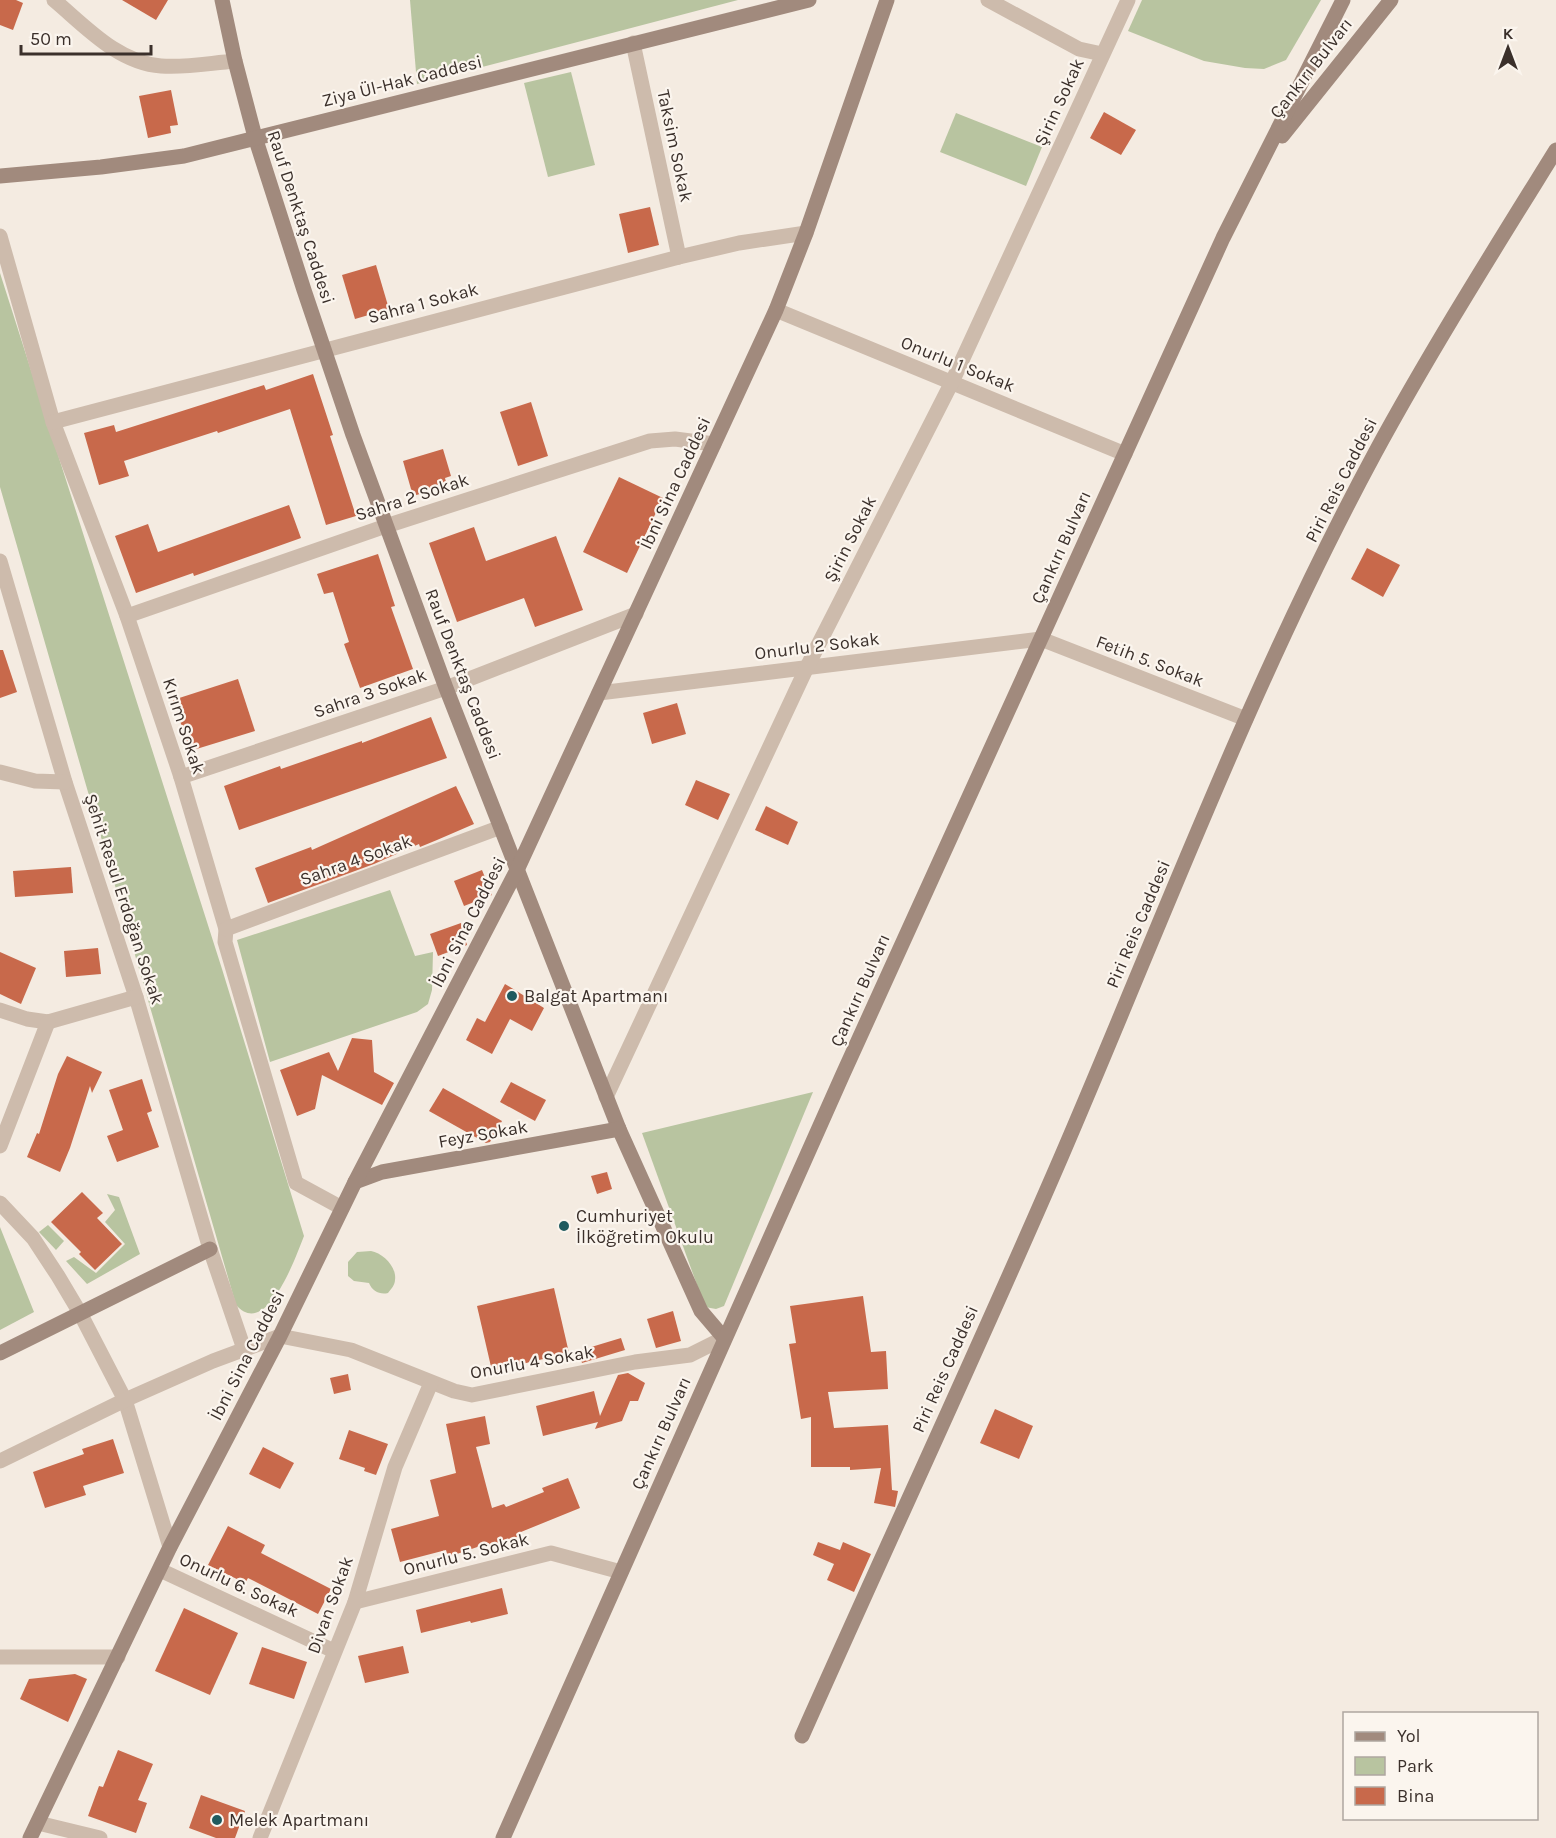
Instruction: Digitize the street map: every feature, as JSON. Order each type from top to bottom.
[{"type":"street","points":[[54,0],[109,46],[143,63],[179,66],[235,61]]},
{"type":"street","name":"Rauf Denktaş Caddesi","points":[[222,0],[255,137],[323,350],[446,688],[619,1129],[701,1311],[724,1338]]},
{"type":"street","name":"Ziya Ül-Hak Caddesi","points":[[0,176],[143,163],[184,156],[809,0]]},
{"type":"street","name":"İbni Sina Caddesi","points":[[30,1838],[170,1547],[280,1335],[355,1182],[518,870],[776,310],[807,233],[887,0]]},
{"type":"street","points":[[988,0],[1079,50],[1102,54]]},
{"type":"street","name":"Şirin Sokak","points":[[606,1096],[807,667],[952,382],[1128,0]]},
{"type":"street","name":"Çankırı Bulvarı","points":[[503,1838],[724,1338],[1223,238],[1344,0]]},
{"type":"street","name":"Çankırı Bulvarı","points":[[1262,161],[1391,0]]},
{"type":"street","name":"Taksim Sokak","points":[[633,43],[680,257]]},
{"type":"street","name":"Piri Reis Caddesi","points":[[802,1736],[1061,1157],[1246,719],[1325,552],[1375,452],[1473,283],[1556,150]]},
{"type":"street","name":"Sahra 1 Sokak","points":[[53,422],[680,257],[738,243],[807,233]]},
{"type":"street","name":"Kırım Sokak","points":[[0,236],[53,422],[127,616],[181,777],[226,929],[225,942],[296,1183],[342,1208]]},
{"type":"street","name":"Onurlu 1 Sokak","points":[[776,310],[1125,453]]},
{"type":"street","name":"Sahra 2 Sokak","points":[[127,616],[386,526],[650,441],[675,439],[714,444]]},
{"type":"street","name":"Şehit Resul Erdoğan Sokak","points":[[0,561],[65,782],[136,997],[210,1249],[244,1349]]},
{"type":"street","name":"Sahra 3 Sokak","points":[[181,777],[446,688],[636,614]]},
{"type":"street","name":"Fetih 5. Sokak","points":[[1041,639],[1246,719]]},
{"type":"street","name":"Onurlu 2 Sokak","points":[[599,693],[1041,639]]},
{"type":"street","points":[[0,772],[35,781],[65,782]]},
{"type":"street","name":"Sahra 4 Sokak","points":[[226,929],[501,827]]},
{"type":"street","points":[[0,1010],[27,1019],[48,1022],[136,997]]},
{"type":"street","points":[[0,1146],[48,1022]]},
{"type":"street","name":"Feyz Sokak","points":[[355,1182],[382,1172],[619,1129]]},
{"type":"street","points":[[0,1203],[33,1238],[80,1313],[125,1400],[170,1547]]},
{"type":"street","points":[[0,1353],[210,1249]]},
{"type":"street","points":[[0,1461],[125,1400],[213,1361],[280,1335]]},
{"type":"street","name":"Onurlu 4 Sokak","points":[[280,1335],[351,1350],[431,1383],[472,1395],[643,1360],[690,1355],[724,1338]]},
{"type":"street","name":"Divan Sokak","points":[[260,1838],[355,1602],[395,1467],[431,1383]]},
{"type":"street","name":"Onurlu 5. Sokak","points":[[355,1602],[551,1553],[621,1572]]},
{"type":"street","name":"Onurlu 6. Sokak","points":[[160,1570],[334,1651]]},
{"type":"street","points":[[0,1657],[118,1657]]},
{"type":"street","points":[[38,1823],[100,1838]]},
{"type":"green space","points":[[410,0],[738,0],[417,84]]},
{"type":"green space","points":[[1142,0],[1321,0],[1286,60],[1264,69],[1204,61],[1128,31]]},
{"type":"green space","points":[[571,72],[595,165],[548,177],[524,83]]},
{"type":"green space","points":[[956,113],[1042,147],[1026,186],[940,152]]},
{"type":"green space","points":[[0,273],[222,969],[304,1236],[279,1291],[259,1312],[247,1313],[236,1305],[0,487]]},
{"type":"green space","points":[[390,890],[415,956],[433,952],[432,990],[428,1004],[417,1012],[270,1062],[237,940]]},
{"type":"green space","points":[[813,1092],[724,1306],[716,1309],[705,1307],[642,1133]]},
{"type":"green space","points":[[107,1194],[119,1197],[140,1254],[87,1284],[66,1261],[74,1257],[96,1273],[125,1244],[105,1222],[115,1210]]},
{"type":"green space","points":[[48,1225],[64,1241],[56,1250],[39,1232]]},
{"type":"green space","points":[[0,1227],[34,1312],[0,1330]]},
{"type":"green space","points":[[371,1251],[384,1258],[394,1270],[395,1282],[388,1293],[377,1292],[369,1283],[354,1281],[348,1276],[348,1262],[357,1252]]},
{"type":"building","points":[[0,0],[16,0],[23,3],[13,30],[0,25]]},
{"type":"building","points":[[122,0],[168,0],[156,20]]},
{"type":"building","points":[[171,90],[178,125],[170,126],[171,133],[148,138],[139,96]]},
{"type":"building","points":[[1104,112],[1136,130],[1121,155],[1090,138]]},
{"type":"building","points":[[650,207],[659,245],[628,253],[619,214]]},
{"type":"building","points":[[376,265],[389,309],[355,319],[342,275]]},
{"type":"building","points":[[313,374],[356,516],[326,525],[290,409],[124,461],[129,476],[99,485],[84,433],[114,425],[116,432],[264,385],[266,390]]},
{"type":"building","points":[[531,402],[548,456],[518,466],[500,412]]},
{"type":"building","points":[[443,449],[451,476],[445,478],[447,486],[413,496],[403,461]]},
{"type":"building","points":[[619,477],[663,498],[627,573],[583,552]]},
{"type":"building","points":[[289,505],[301,538],[194,576],[193,573],[136,593],[115,536],[148,524],[158,552]]},
{"type":"building","points":[[474,527],[486,561],[556,536],[583,610],[535,627],[524,598],[457,622],[429,543]]},
{"type":"building","points":[[1367,548],[1400,565],[1383,597],[1351,579]]},
{"type":"building","points":[[378,554],[395,606],[391,607],[413,669],[360,688],[344,644],[349,642],[333,592],[324,594],[317,574]]},
{"type":"building","points":[[0,650],[3,650],[17,692],[0,698]]},
{"type":"building","points":[[238,679],[255,731],[190,751],[173,700]]},
{"type":"building","points":[[677,703],[686,734],[652,744],[643,713]]},
{"type":"building","points":[[431,717],[447,758],[239,830],[224,786],[280,766],[281,769],[362,741],[362,743]]},
{"type":"building","points":[[696,780],[730,794],[718,820],[685,805]]},
{"type":"building","points":[[456,786],[474,824],[420,847],[419,844],[374,864],[268,903],[255,868],[311,847],[312,850]]},
{"type":"building","points":[[766,806],[798,822],[788,845],[755,830]]},
{"type":"building","points":[[71,867],[73,893],[15,897],[13,871]]},
{"type":"building","points":[[482,870],[492,895],[464,906],[454,881]]},
{"type":"building","points":[[461,923],[467,945],[438,956],[430,934]]},
{"type":"building","points":[[98,948],[101,974],[66,977],[64,951]]},
{"type":"building","points":[[0,952],[36,968],[21,1004],[0,994]]},
{"type":"building","points":[[505,984],[544,1008],[532,1031],[510,1019],[492,1054],[466,1040],[477,1018],[485,1022]]},
{"type":"building","points":[[352,1038],[372,1040],[374,1072],[394,1083],[382,1105],[322,1075],[315,1109],[297,1116],[280,1070],[329,1052],[338,1071]]},
{"type":"building","points":[[67,1056],[102,1072],[92,1093],[90,1086],[60,1172],[27,1157],[37,1133],[39,1134],[58,1074]]},
{"type":"building","points":[[142,1079],[152,1111],[147,1113],[159,1147],[117,1162],[107,1136],[123,1130],[109,1090]]},
{"type":"building","points":[[511,1082],[546,1100],[535,1121],[500,1102]]},
{"type":"building","points":[[443,1088],[502,1121],[490,1142],[486,1143],[429,1111]]},
{"type":"building","points":[[607,1172],[612,1189],[597,1194],[591,1176]]},
{"type":"building","points":[[82,1192],[103,1213],[97,1218],[122,1244],[95,1270],[79,1254],[81,1252],[51,1222]]},
{"type":"building","points":[[554,1288],[569,1353],[492,1371],[477,1306]]},
{"type":"building","points":[[863,1296],[871,1352],[886,1351],[888,1389],[828,1392],[834,1428],[888,1425],[892,1490],[898,1491],[895,1507],[874,1503],[881,1468],[850,1470],[850,1467],[811,1467],[811,1417],[801,1419],[789,1344],[796,1343],[790,1306]]},
{"type":"building","points":[[673,1311],[681,1341],[656,1348],[647,1319]]},
{"type":"building","points":[[621,1338],[625,1350],[582,1363],[578,1351]]},
{"type":"building","points":[[628,1373],[645,1383],[638,1401],[630,1401],[622,1421],[595,1429],[598,1422],[543,1436],[536,1406],[594,1391],[600,1416],[618,1375]]},
{"type":"building","points":[[348,1374],[351,1390],[334,1394],[330,1378]]},
{"type":"building","points":[[995,1409],[1033,1426],[1019,1459],[980,1443]]},
{"type":"building","points":[[485,1416],[490,1444],[476,1447],[492,1508],[504,1504],[506,1507],[544,1492],[542,1488],[568,1478],[580,1508],[516,1534],[517,1537],[491,1547],[489,1543],[448,1557],[446,1550],[400,1562],[391,1529],[439,1516],[430,1480],[456,1473],[446,1424]]},
{"type":"building","points":[[349,1430],[388,1444],[376,1475],[364,1471],[365,1468],[339,1459]]},
{"type":"building","points":[[113,1439],[124,1473],[83,1486],[86,1495],[45,1508],[33,1472],[84,1454],[82,1449]]},
{"type":"building","points":[[263,1447],[294,1463],[280,1489],[249,1474]]},
{"type":"building","points":[[228,1526],[265,1545],[261,1553],[331,1589],[318,1614],[248,1578],[245,1583],[208,1565]]},
{"type":"building","points":[[818,1542],[840,1550],[843,1542],[871,1554],[854,1592],[827,1580],[834,1564],[813,1555]]},
{"type":"building","points":[[502,1588],[508,1614],[421,1633],[416,1610]]},
{"type":"building","points":[[184,1608],[238,1633],[210,1695],[155,1671]]},
{"type":"building","points":[[403,1646],[409,1673],[365,1683],[358,1656]]},
{"type":"building","points":[[262,1647],[307,1662],[294,1699],[249,1684]]},
{"type":"building","points":[[75,1674],[87,1679],[68,1722],[20,1699],[29,1679]]},
{"type":"building","points":[[118,1750],[153,1764],[138,1800],[147,1803],[136,1833],[88,1816],[99,1786],[103,1787]]},
{"type":"building","name":"Melek Apartmanı","points":[[201,1795],[245,1811],[235,1838],[216,1838],[189,1828]]},
{"type":"place","name":"Balgat Apartmanı","points":[[512,996]]},
{"type":"place","name":"Cumhuriyet İlköğretim Okulu","points":[[564,1226]]},
{"type":"place","name":"Melek Apartmanı","points":[[217,1820]]}]
